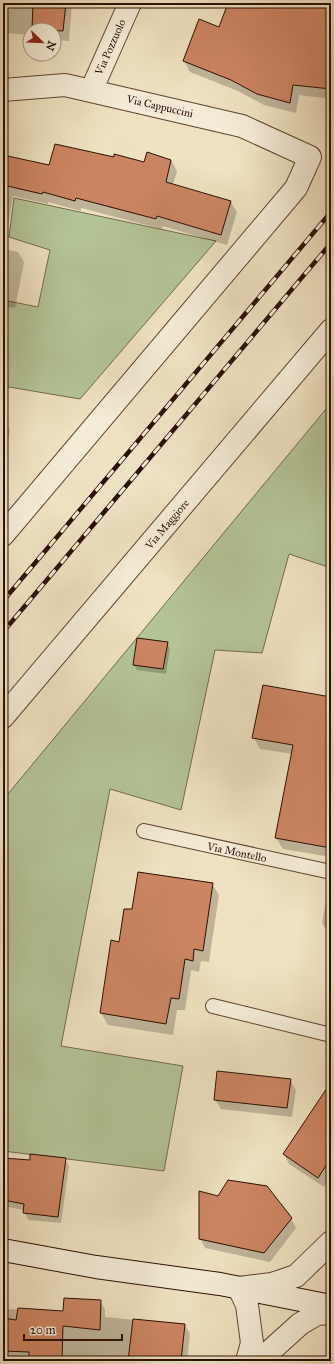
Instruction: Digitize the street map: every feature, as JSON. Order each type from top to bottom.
[{"type":"street","name":"Via Pozzuolo","points":[[91,91],[130,3]]},
{"type":"street","name":"Via Cappuccini","points":[[3,90],[65,86],[91,91],[242,126],[310,157],[296,188],[3,535]]},
{"type":"street","name":"Via Maggiore","points":[[3,717],[331,330]]},
{"type":"street","points":[[239,1288],[272,1284],[296,1276],[331,1242]]},
{"type":"street","points":[[3,1250],[96,1267],[239,1288],[331,1306]]},
{"type":"street","points":[[239,1288],[247,1306],[252,1343],[247,1361]]},
{"type":"street","points":[[259,1361],[300,1324],[317,1314],[331,1313]]},
{"type":"lane","name":"Via Montello","points":[[144,831],[331,872]]},
{"type":"lane","points":[[213,1006],[331,1035]]},
{"type":"green space","points":[[14,198],[216,241],[80,399],[3,386],[3,300],[38,307],[50,250],[9,237]]},
{"type":"green space","points":[[331,403],[331,568],[289,554],[262,653],[215,650],[181,810],[110,789],[61,1046],[183,1066],[164,1171],[3,1151],[3,800]]},
{"type":"building","points":[[33,3],[66,3],[63,31],[62,22],[32,22]]},
{"type":"building","points":[[228,3],[331,3],[331,89],[293,85],[290,103],[257,94],[231,80],[183,61],[199,19],[219,27]]},
{"type":"building","points":[[55,144],[114,157],[114,154],[144,162],[147,152],[171,160],[166,182],[231,201],[221,235],[157,216],[156,219],[76,198],[75,201],[43,192],[42,194],[3,185],[3,155],[49,165]]},
{"type":"building","points":[[137,638],[168,642],[163,669],[133,665]]},
{"type":"building","points":[[263,685],[331,697],[331,848],[275,838],[293,745],[252,738]]},
{"type":"building","points":[[138,872],[213,883],[203,951],[194,949],[193,961],[185,959],[179,999],[171,998],[166,1024],[100,1013],[111,940],[119,942],[124,909],[132,909]]},
{"type":"building","points":[[217,1071],[291,1079],[287,1108],[214,1100]]},
{"type":"building","points":[[331,1082],[331,1158],[318,1178],[283,1154]]},
{"type":"building","points":[[30,1154],[66,1158],[58,1217],[23,1213],[24,1204],[3,1200],[3,1158],[30,1160]]},
{"type":"building","points":[[228,1180],[267,1186],[292,1218],[264,1253],[199,1239],[199,1191],[218,1196]]},
{"type":"building","points":[[64,1298],[101,1300],[100,1330],[63,1326],[62,1361],[29,1361],[29,1352],[3,1351],[3,1318],[16,1320],[18,1308],[63,1311]]},
{"type":"building","points":[[133,1319],[185,1324],[181,1361],[128,1361]]},
{"type":"railway","points":[[3,601],[331,212]]},
{"type":"railway","points":[[3,632],[331,243]]}]
